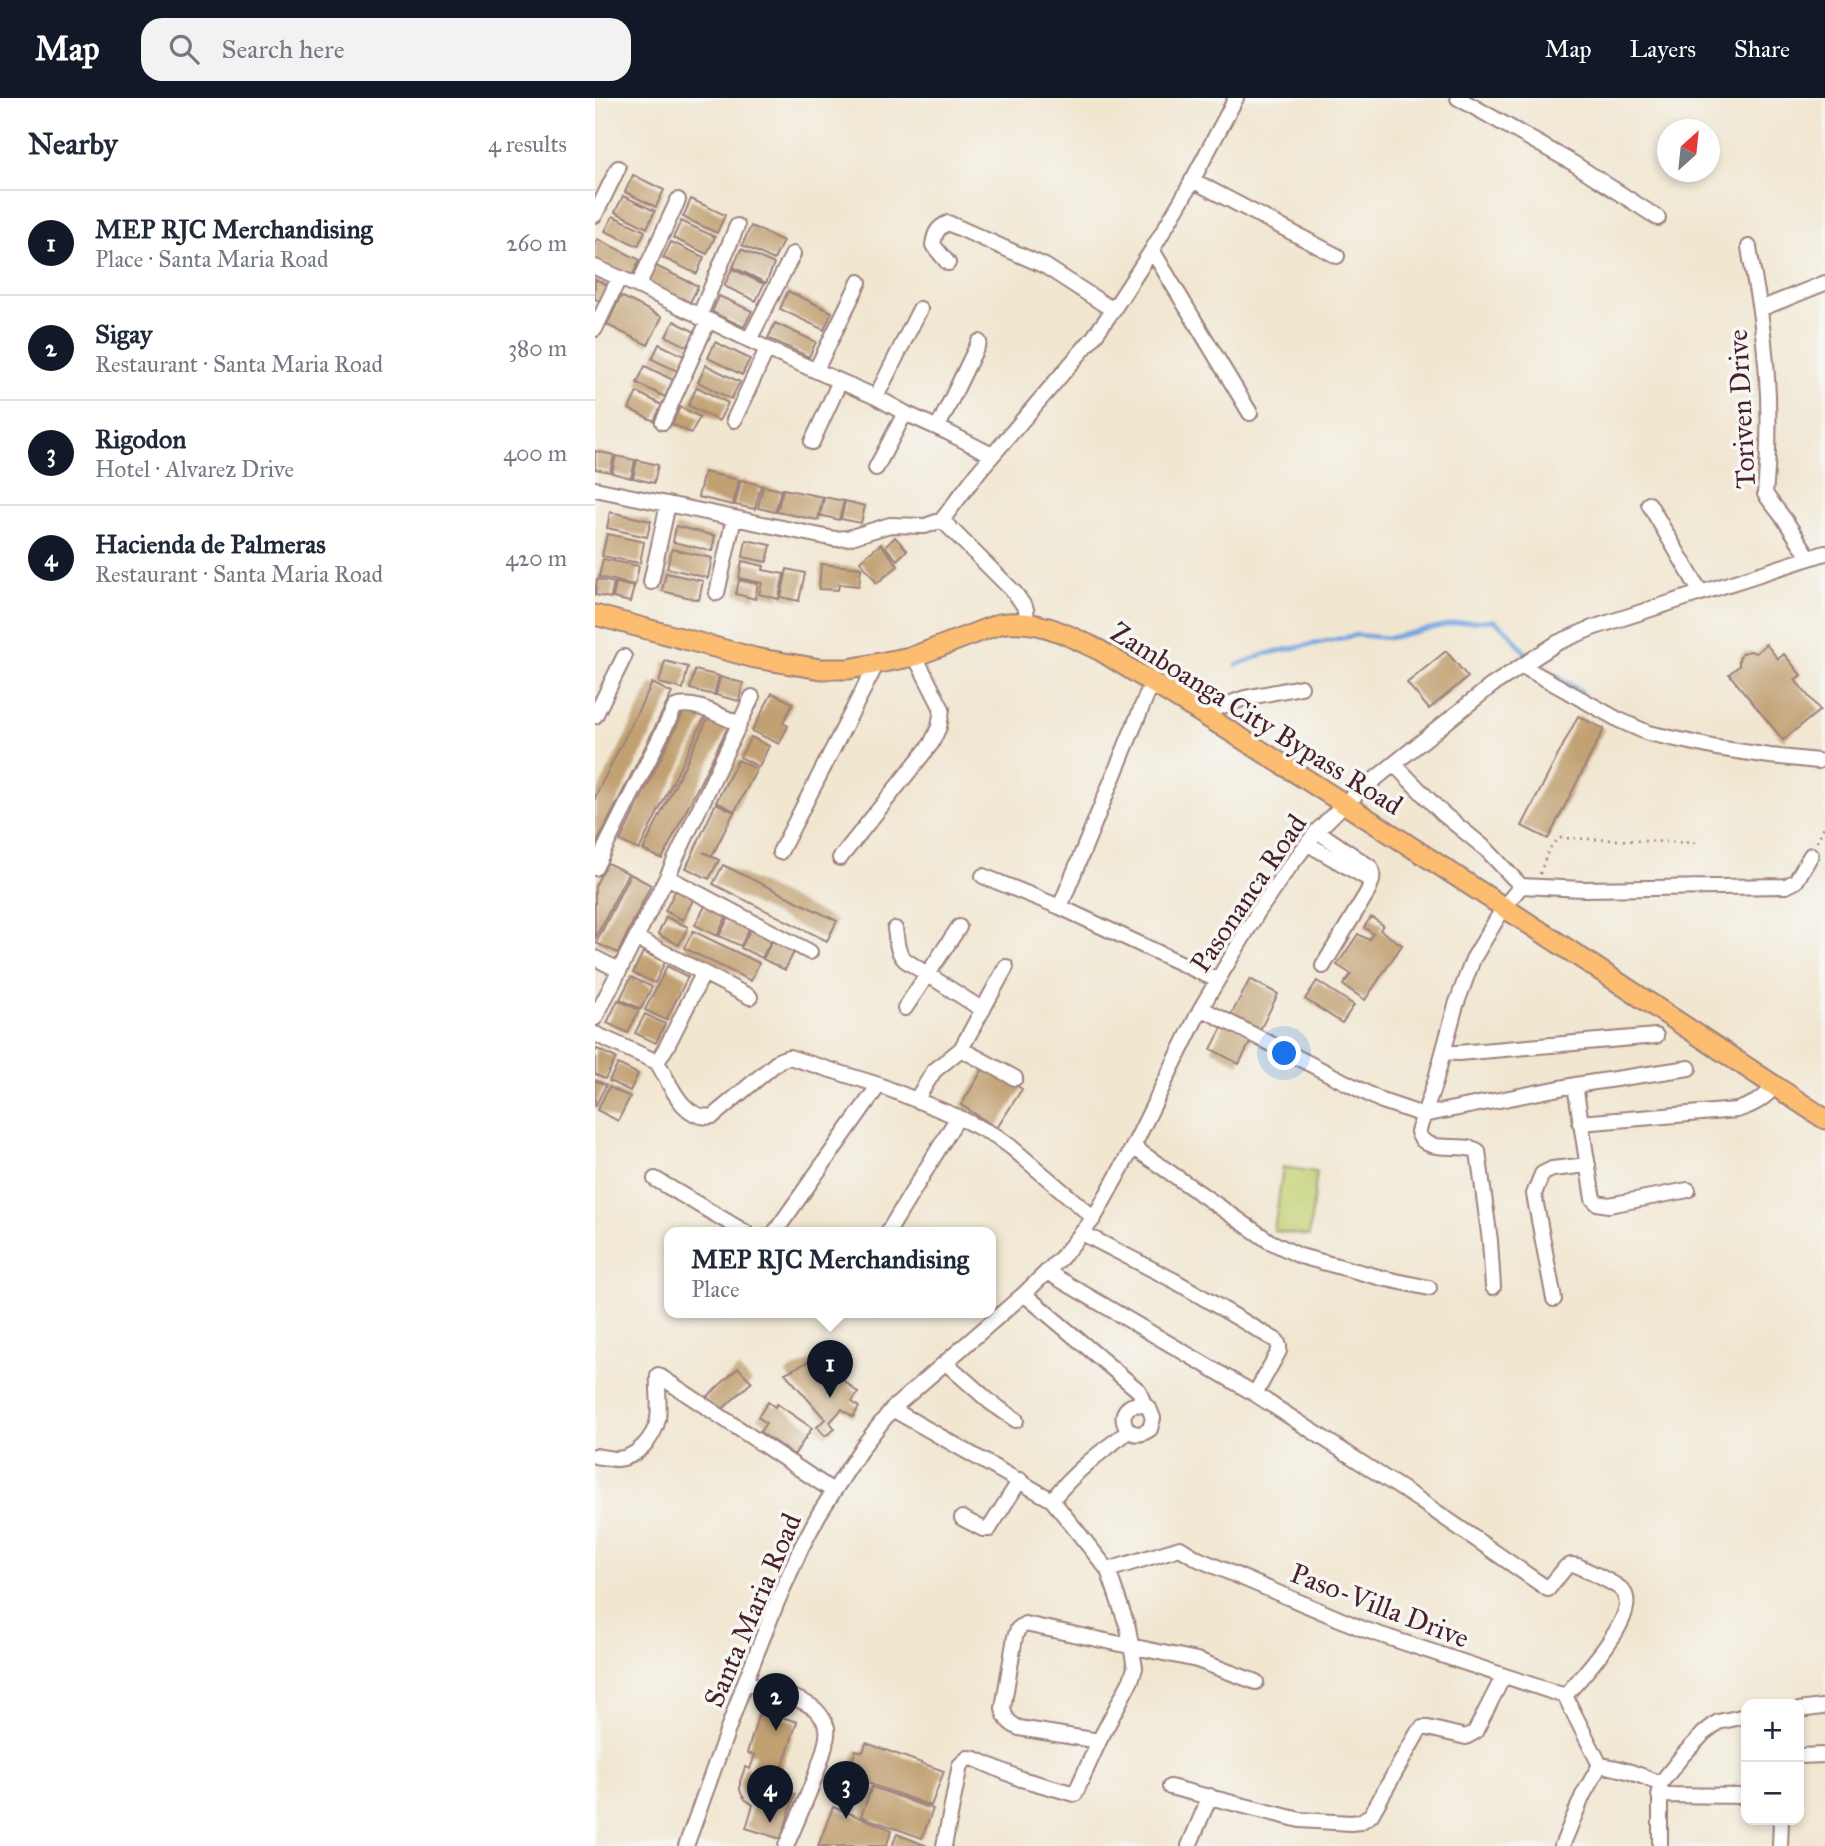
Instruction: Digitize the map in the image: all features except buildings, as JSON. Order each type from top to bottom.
[{"type":"main road","name":"Zamboanga City Bypass Road","points":[[595,615],[755,658],[821,669],[849,669],[915,656],[999,624],[1014,622],[1027,622],[1070,636],[1099,650],[1203,713],[1825,1119]]},
{"type":"street","points":[[596,494],[668,504],[835,539],[848,538],[890,525],[925,526],[942,520],[992,455],[1093,338],[1113,310],[1152,250],[1236,98]]},
{"type":"street","points":[[1458,98],[1573,163],[1658,218]]},
{"type":"street","points":[[595,215],[618,168]]},
{"type":"street","points":[[1192,180],[1337,256]]},
{"type":"street","points":[[638,286],[678,200]]},
{"type":"street","points":[[948,263],[933,245],[935,233],[948,223],[1045,266],[1113,310]]},
{"type":"street","points":[[663,422],[737,226]]},
{"type":"street","name":"Toriven Drive","points":[[1749,247],[1760,309],[1767,385],[1768,461],[1765,494],[1809,557]]},
{"type":"street","points":[[1152,250],[1251,413]]},
{"type":"street","points":[[749,340],[793,254]]},
{"type":"street","points":[[595,267],[767,349],[876,397],[992,455]]},
{"type":"street","points":[[595,329],[619,278]]},
{"type":"street","points":[[816,370],[859,282]]},
{"type":"street","points":[[1760,309],[1825,283]]},
{"type":"street","points":[[876,397],[920,309]]},
{"type":"street","points":[[937,427],[979,342]]},
{"type":"street","points":[[734,420],[767,349]]},
{"type":"street","points":[[812,442],[840,381]]},
{"type":"street","points":[[876,468],[905,413]]},
{"type":"street","points":[[651,582],[668,504]]},
{"type":"street","points":[[1649,504],[1700,593]]},
{"type":"street","points":[[717,593],[734,518]]},
{"type":"street","points":[[942,520],[1015,593],[1026,609],[1027,622]]},
{"type":"street","name":"Pasonanca Road","points":[[892,1409],[1024,1294],[1094,1218],[1133,1147],[1201,1008],[1258,912],[1317,831],[1344,804],[1491,686],[1557,643],[1592,628],[1825,553]]},
{"type":"street","points":[[840,858],[931,744],[939,727],[942,709],[915,656]]},
{"type":"street","points":[[595,716],[624,657]]},
{"type":"street","points":[[780,852],[876,665]]},
{"type":"street","points":[[1522,666],[1619,720],[1648,733],[1730,750],[1818,761]]},
{"type":"street","points":[[1060,907],[1152,682]]},
{"type":"street","points":[[1203,713],[1245,698],[1301,687]]},
{"type":"street","points":[[595,1018],[667,877],[752,697]]},
{"type":"street","points":[[595,869],[675,707],[684,704],[693,706],[739,724]]},
{"type":"street","points":[[1395,765],[1442,813],[1486,849],[1521,886],[1583,889],[1786,886],[1796,881],[1811,855]]},
{"type":"street","points":[[1317,831],[1370,867],[1373,872],[1367,893],[1323,966]]},
{"type":"street","points":[[1308,844],[1372,881]]},
{"type":"street","points":[[983,876],[1060,907],[1217,980]]},
{"type":"street","points":[[667,877],[810,952]]},
{"type":"street","points":[[1493,1287],[1478,1151],[1467,1147],[1427,1144],[1420,1139],[1418,1132],[1444,1052],[1455,1005],[1473,959],[1504,907],[1521,886]]},
{"type":"street","points":[[905,1008],[959,928]]},
{"type":"street","points":[[895,929],[900,956],[983,1010]]},
{"type":"street","points":[[636,938],[750,997]]},
{"type":"street","points":[[595,958],[619,970]]},
{"type":"street","points":[[916,1100],[933,1071],[961,1049],[1006,967]]},
{"type":"street","points":[[657,1062],[703,974]]},
{"type":"street","points":[[1201,1008],[1382,1101],[1423,1115],[1575,1085],[1689,1068]]},
{"type":"street","points":[[595,1034],[657,1062],[684,1108],[705,1118],[713,1116],[780,1060],[789,1057],[879,1084],[996,1136],[1094,1218]]},
{"type":"street","points":[[1444,1052],[1656,1036]]},
{"type":"street","points":[[961,1049],[1015,1077]]},
{"type":"street","points":[[779,1227],[879,1084]]},
{"type":"street","points":[[1575,1085],[1593,1199],[1597,1203],[1609,1205],[1688,1190]]},
{"type":"street","points":[[1580,1123],[1737,1110],[1754,1105],[1775,1086]]},
{"type":"street","points":[[891,1227],[958,1117]]},
{"type":"street","points":[[1133,1147],[1269,1241],[1300,1256],[1371,1276],[1429,1288]]},
{"type":"street","points":[[1554,1299],[1534,1194],[1542,1174],[1552,1169],[1588,1165]]},
{"type":"street","points":[[655,1179],[737,1227]]},
{"type":"street","points":[[1082,1233],[1175,1281],[1277,1341],[1279,1351],[1255,1394]]},
{"type":"street","points":[[1047,1272],[1255,1394],[1419,1500],[1548,1589],[1571,1564],[1621,1589],[1626,1596],[1626,1607],[1615,1635],[1565,1696],[1600,1765]]},
{"type":"street","points":[[1024,1294],[1134,1385],[1144,1405]]},
{"type":"street","points":[[946,1363],[990,1402],[1016,1420]]},
{"type":"street","points":[[595,1455],[616,1459],[625,1457],[641,1448],[650,1438],[658,1418],[658,1375],[833,1492]]},
{"type":"street","points":[[1132,1405],[1144,1405],[1149,1408],[1153,1418],[1150,1429],[1140,1434],[1129,1431],[1123,1420],[1127,1409],[1132,1405]]},
{"type":"street","points":[[892,1409],[1052,1500],[1108,1570],[1128,1629],[1135,1668],[1075,1794],[1021,1779],[968,1758],[960,1765],[944,1846]]},
{"type":"street","name":"Santa Maria Road","points":[[685,1846],[745,1682],[801,1548],[863,1446],[892,1409]]},
{"type":"street","points":[[1052,1500],[1091,1459],[1129,1431]]},
{"type":"street","points":[[962,1518],[983,1530],[989,1529],[1020,1480]]},
{"type":"street","name":"Paso-Villa Drive","points":[[1108,1570],[1180,1548],[1198,1559],[1363,1629],[1565,1696]]},
{"type":"street","points":[[1099,1741],[1019,1728],[1005,1717],[1003,1708],[1014,1637],[1019,1629],[1025,1625],[1033,1625],[1197,1660],[1257,1682]]},
{"type":"street","points":[[1170,1787],[1300,1820],[1325,1823],[1360,1822],[1371,1815],[1418,1732],[1422,1728],[1428,1728],[1471,1736],[1503,1676]]},
{"type":"street","points":[[745,1682],[814,1708],[827,1728],[823,1755],[786,1846]]},
{"type":"street","points":[[1804,1709],[1822,1707]]},
{"type":"street","points":[[1660,1846],[1660,1789],[1683,1755],[1705,1732],[1718,1722],[1741,1717]]},
{"type":"street","points":[[1804,1756],[1825,1755]]},
{"type":"street","points":[[1600,1765],[1637,1773],[1660,1789],[1741,1796]]},
{"type":"street","points":[[1562,1846],[1583,1796],[1600,1765]]},
{"type":"street","points":[[1189,1846],[1210,1796]]},
{"type":"street","points":[[1780,1846],[1781,1825]]},
{"type":"path","points":[[1811,855],[1825,824]]},
{"type":"path","points":[[1536,887],[1548,850],[1560,838],[1699,843]]},
{"type":"green space","points":[[1283,1167],[1317,1172],[1309,1236],[1274,1231]]},
{"type":"waterway","points":[[1237,665],[1265,654],[1357,635],[1389,638],[1455,623],[1493,620],[1508,631],[1527,655]]},
{"type":"waterway","points":[[1541,666],[1581,691]]},
{"type":"waterway","points":[[1637,721],[1683,734]]},
{"type":"place","name":"MEP RJC Merchandising","points":[[830,1398]]},
{"type":"place","name":"Sigay","points":[[776,1731]]},
{"type":"place","name":"Rigodon","points":[[846,1819]]},
{"type":"place","name":"Hacienda de Palmeras","points":[[770,1823]]}]
